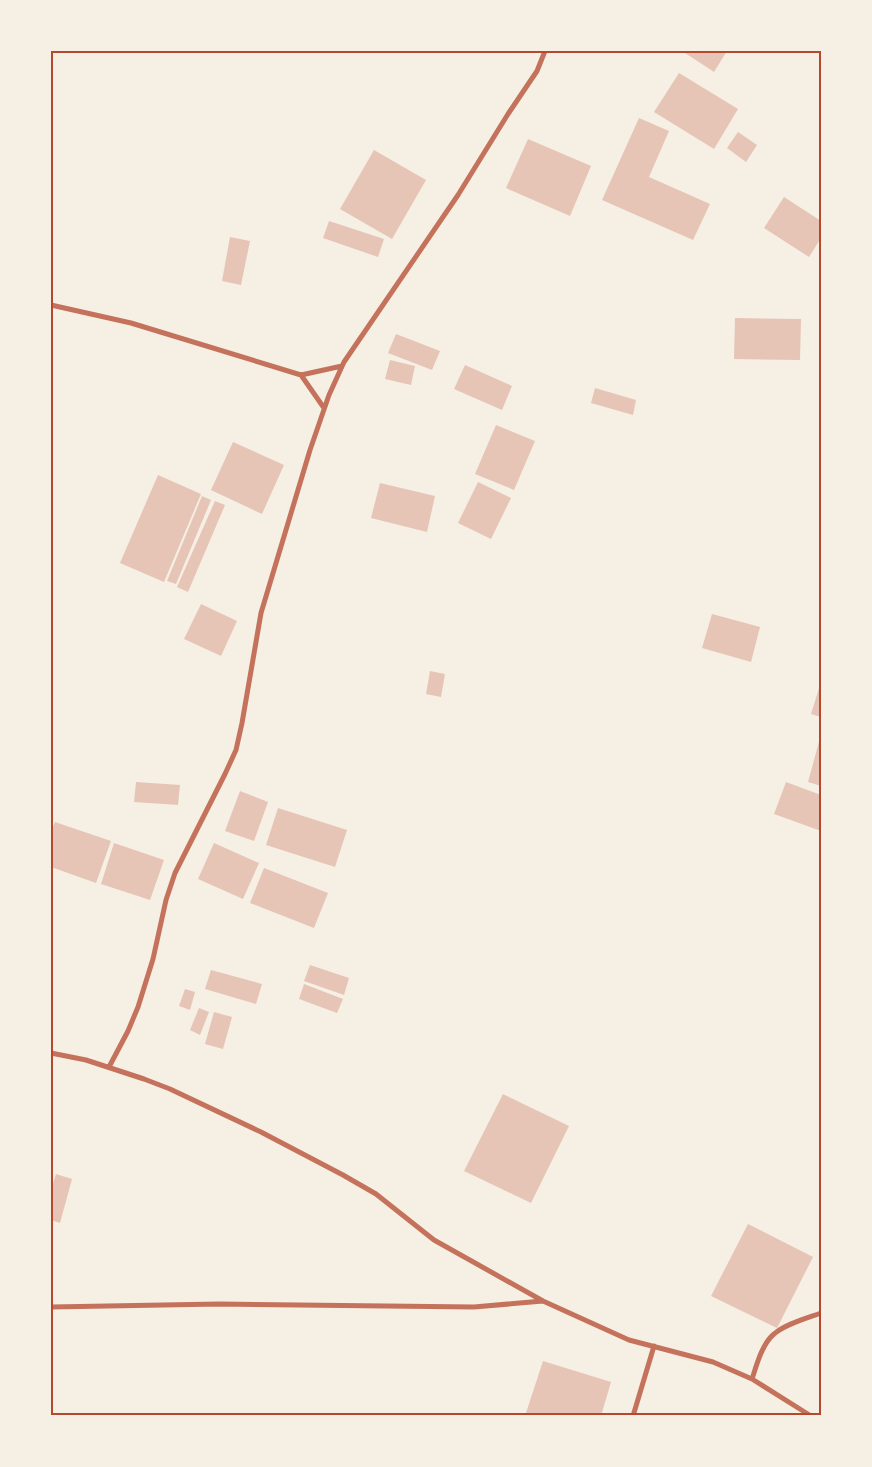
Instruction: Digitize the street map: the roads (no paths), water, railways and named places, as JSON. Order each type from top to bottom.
[{"type":"street","points":[[109,1067],[138,1007],[153,959],[166,900],[175,873],[236,750],[261,613],[324,408],[342,366],[463,188],[508,114],[537,71],[545,51]]},
{"type":"street","points":[[51,305],[131,323],[301,375],[342,366]]},
{"type":"street","points":[[301,375],[324,408]]},
{"type":"street","points":[[51,1053],[109,1067],[170,1089],[261,1132],[376,1194],[434,1240],[543,1301],[629,1340],[713,1362],[752,1379],[810,1416]]},
{"type":"street","points":[[51,1307],[219,1304],[474,1307],[543,1301]]},
{"type":"street","points":[[752,1379],[760,1355],[776,1332],[821,1313]]},
{"type":"street","points":[[632,1416],[654,1346]]}]
